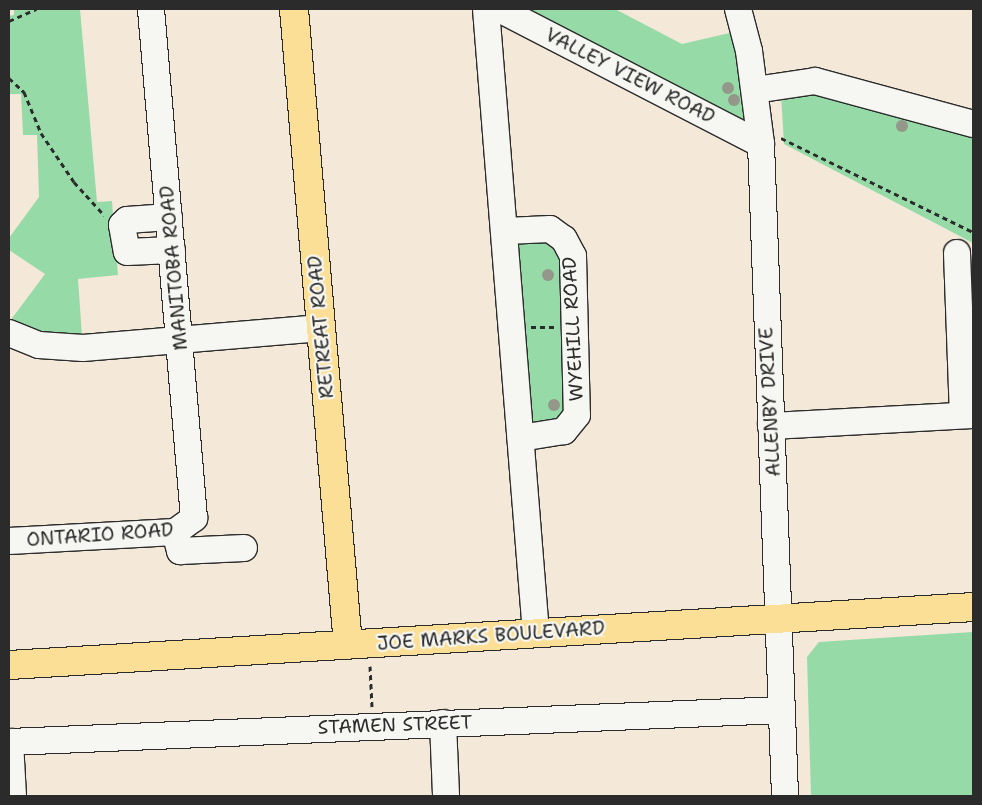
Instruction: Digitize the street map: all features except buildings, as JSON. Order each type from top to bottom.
[{"type":"main road","name":"RETREAT ROAD","points":[[294,9],[321,328],[359,651]]},
{"type":"main road","name":"JOE MARKS BOULEVARD","points":[[9,665],[359,651],[536,633],[973,607]]},
{"type":"street","name":"MANITOBA ROAD","points":[[151,9],[195,506],[182,529]]},
{"type":"street","points":[[486,9],[515,328],[521,438],[536,633]]},
{"type":"street","name":"VALLEY VIEW ROAD","points":[[499,9],[771,141]]},
{"type":"street","name":"ALLENBY DRIVE","points":[[738,9],[755,90],[771,141],[771,426],[785,796]]},
{"type":"street","points":[[755,90],[815,81],[973,124]]},
{"type":"street","points":[[170,216],[127,220],[122,226],[127,252],[172,250]]},
{"type":"street","name":"WYEHILL ROAD","points":[[506,231],[550,230],[566,242],[573,256],[578,412],[574,424],[557,434],[521,438]]},
{"type":"street","points":[[771,426],[968,415],[957,253]]},
{"type":"street","points":[[9,333],[39,345],[63,348],[321,328]]},
{"type":"street","points":[[182,529],[180,551],[244,548]]},
{"type":"street","name":"ONTARIO ROAD","points":[[9,541],[182,529]]},
{"type":"street","name":"STAMEN STREET","points":[[9,742],[781,710]]},
{"type":"street","points":[[443,723],[446,796]]},
{"type":"street","points":[[9,742],[13,796]]},
{"type":"path","points":[[9,21],[36,9]]},
{"type":"path","points":[[9,78],[24,92],[41,133],[84,196],[122,226]]},
{"type":"path","points":[[771,141],[973,232]]},
{"type":"path","points":[[515,328],[575,327]]},
{"type":"path","points":[[359,651],[374,726]]},
{"type":"green space","points":[[14,9],[80,9],[97,202],[112,201],[118,275],[78,279],[82,336],[42,332],[10,321],[45,274],[9,250],[9,238],[39,197],[37,135],[23,135],[21,94],[9,94],[9,16],[14,15]]},
{"type":"green space","points":[[519,9],[615,9],[682,44],[734,32],[746,116],[742,120]]},
{"type":"green space","points":[[807,87],[973,131],[973,243],[784,144],[781,95]]},
{"type":"green space","points":[[508,231],[562,240],[576,413],[523,441]]},
{"type":"green space","points":[[973,632],[973,796],[811,796],[807,657],[819,642]]}]
